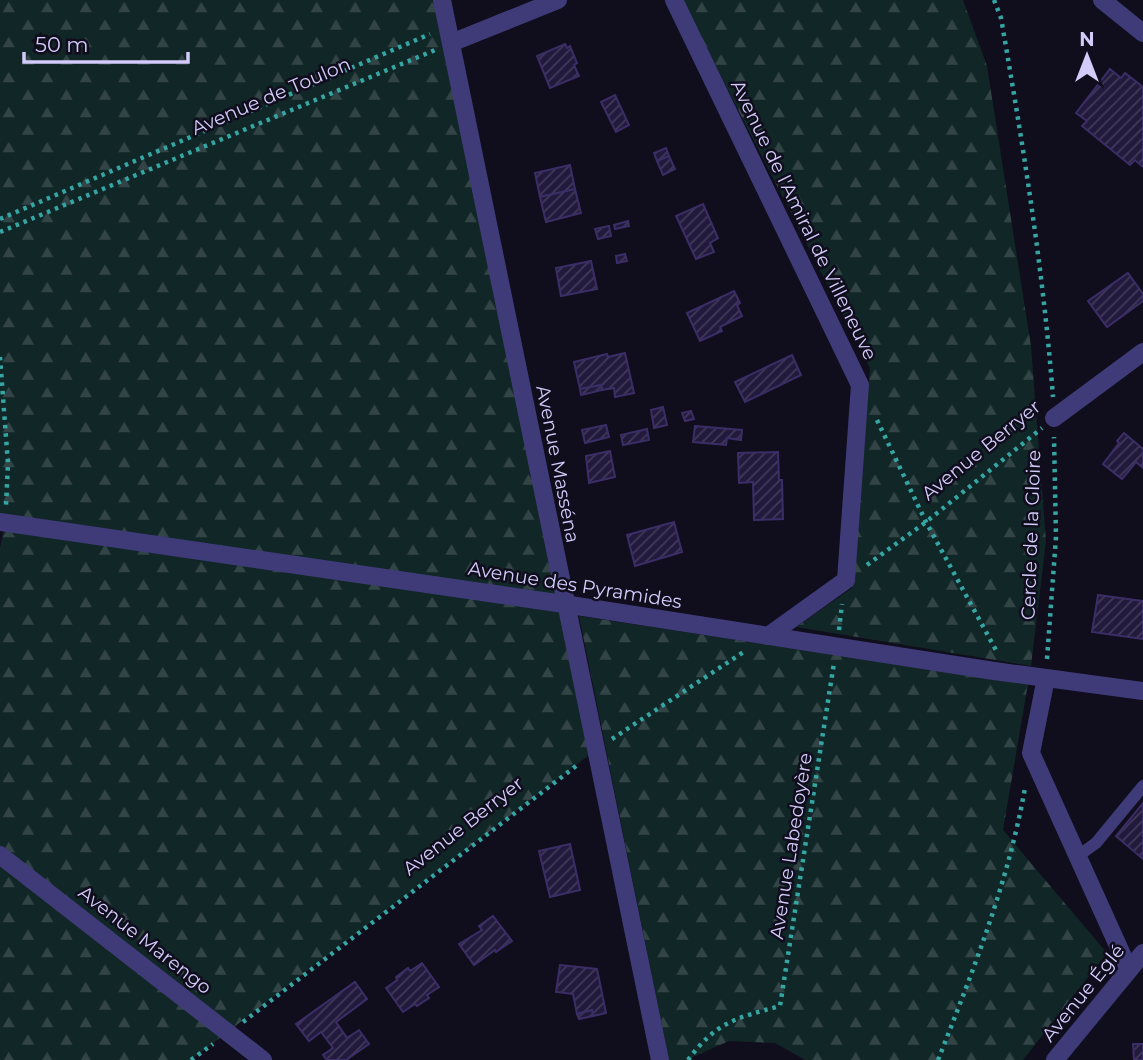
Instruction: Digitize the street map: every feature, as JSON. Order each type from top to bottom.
[{"type":"street","name":"Avenue Masséna","points":[[442,0],[564,604],[597,750],[660,1060]]},
{"type":"street","points":[[449,35],[558,0]]},
{"type":"street","name":"Avenue de l'Amiral de Villeneuve","points":[[674,0],[860,385],[846,580]]},
{"type":"street","points":[[1102,0],[1143,33]]},
{"type":"street","name":"Avenue Berryer","points":[[1054,418],[1143,352]]},
{"type":"street","name":"Avenue des Pyramides","points":[[3,523],[1143,691]]},
{"type":"street","points":[[768,636],[846,580]]},
{"type":"street","points":[[1045,678],[1031,753],[1129,970]]},
{"type":"street","name":"Avenue Marengo","points":[[0,855],[264,1060]]},
{"type":"street","name":"Avenue Églé","points":[[1055,1060],[1143,953]]},
{"type":"lane","points":[[1078,856],[1096,844],[1143,786]]},
{"type":"path","name":"Cercle de la Gloire","points":[[994,0],[1000,18],[1024,148],[1046,306],[1054,418],[1056,537],[1045,678]]},
{"type":"path","points":[[0,219],[449,35]]},
{"type":"path","name":"Avenue de Toulon","points":[[0,232],[449,35]]},
{"type":"path","points":[[0,357],[8,464],[3,523]]},
{"type":"path","points":[[860,385],[926,522],[1009,673]]},
{"type":"path","name":"Avenue Berryer","points":[[846,580],[926,522],[1054,418]]},
{"type":"path","name":"Avenue Labedoyère","points":[[688,1060],[702,1040],[721,1026],[740,1017],[780,1006],[846,580]]},
{"type":"path","name":"Avenue Berryer","points":[[191,1060],[597,750],[768,636]]},
{"type":"path","points":[[938,1060],[995,911],[1016,839],[1031,753]]},
{"type":"green space","points":[[0,0],[442,0],[597,749],[191,1060],[0,1060],[0,548],[5,523],[0,522]]},
{"type":"green space","points":[[682,0],[963,0],[987,66],[1031,346],[1046,541],[1031,666],[796,627],[852,588],[870,368]]},
{"type":"green space","points":[[579,616],[1028,684],[1003,830],[1107,953],[1023,1060],[805,1060],[775,1043],[729,1041],[686,1060],[669,1060]]},
{"type":"building","points":[[565,44],[567,48],[570,46],[579,76],[550,88],[537,56]]},
{"type":"building","points":[[1110,69],[1121,78],[1125,73],[1143,87],[1143,167],[1135,160],[1130,165],[1082,126],[1087,121],[1076,113]]},
{"type":"building","points":[[615,95],[629,125],[616,132],[601,102]]},
{"type":"building","points":[[666,148],[669,156],[657,161],[654,153]]},
{"type":"building","points":[[669,156],[675,169],[663,175],[657,161]]},
{"type":"building","points":[[570,165],[575,189],[540,197],[535,173]]},
{"type":"building","points":[[575,189],[581,213],[546,222],[540,197]]},
{"type":"building","points":[[703,204],[718,238],[710,243],[714,252],[696,259],[676,216]]},
{"type":"building","points":[[628,221],[629,226],[615,229],[614,225]]},
{"type":"building","points":[[609,226],[611,236],[598,239],[595,229]]},
{"type":"building","points":[[625,254],[627,261],[617,263],[616,256]]},
{"type":"building","points":[[591,261],[597,289],[561,296],[556,268]]},
{"type":"building","points":[[1128,273],[1143,294],[1143,301],[1107,327],[1088,301]]},
{"type":"building","points":[[734,291],[742,316],[720,327],[722,331],[700,341],[687,313]]},
{"type":"building","points":[[625,353],[634,393],[615,397],[614,388],[602,390],[601,385],[580,389],[574,362],[607,354],[608,357]]},
{"type":"building","points":[[792,355],[801,375],[745,402],[735,382]]},
{"type":"building","points":[[601,385],[602,390],[581,395],[580,389]]},
{"type":"building","points":[[663,407],[667,425],[654,428],[651,410]]},
{"type":"building","points":[[691,411],[694,419],[685,421],[682,413]]},
{"type":"building","points":[[606,425],[609,437],[585,443],[582,430]]},
{"type":"building","points":[[695,426],[742,430],[741,440],[727,438],[726,445],[693,442]]},
{"type":"building","points":[[647,429],[649,440],[623,445],[621,435]]},
{"type":"building","points":[[1124,433],[1143,449],[1143,468],[1136,462],[1122,479],[1103,464]]},
{"type":"building","points":[[610,451],[615,477],[589,483],[586,456]]},
{"type":"building","points":[[778,452],[783,519],[754,520],[753,482],[739,483],[738,453]]},
{"type":"building","points":[[674,522],[682,552],[635,566],[627,535]]},
{"type":"building","points":[[1098,595],[1143,601],[1143,639],[1092,632]]},
{"type":"building","points":[[1143,803],[1143,859],[1116,836]]},
{"type":"building","points":[[570,844],[580,890],[550,897],[539,851]]},
{"type":"building","points":[[493,916],[512,941],[474,965],[459,944],[482,930],[479,926]]},
{"type":"building","points":[[422,963],[439,987],[427,995],[429,998],[403,1012],[386,988],[408,968],[410,971]]},
{"type":"building","points":[[560,965],[597,969],[606,1013],[593,1016],[592,1010],[577,1014],[573,994],[556,992]]},
{"type":"building","points":[[355,982],[367,999],[336,1022],[347,1038],[359,1030],[369,1044],[346,1060],[327,1060],[323,1055],[333,1048],[321,1032],[309,1041],[296,1024]]},
{"type":"building","points":[[592,1010],[593,1016],[579,1019],[577,1014]]},
{"type":"building","points":[[1133,1044],[1143,1044],[1143,1060],[1134,1060]]}]
